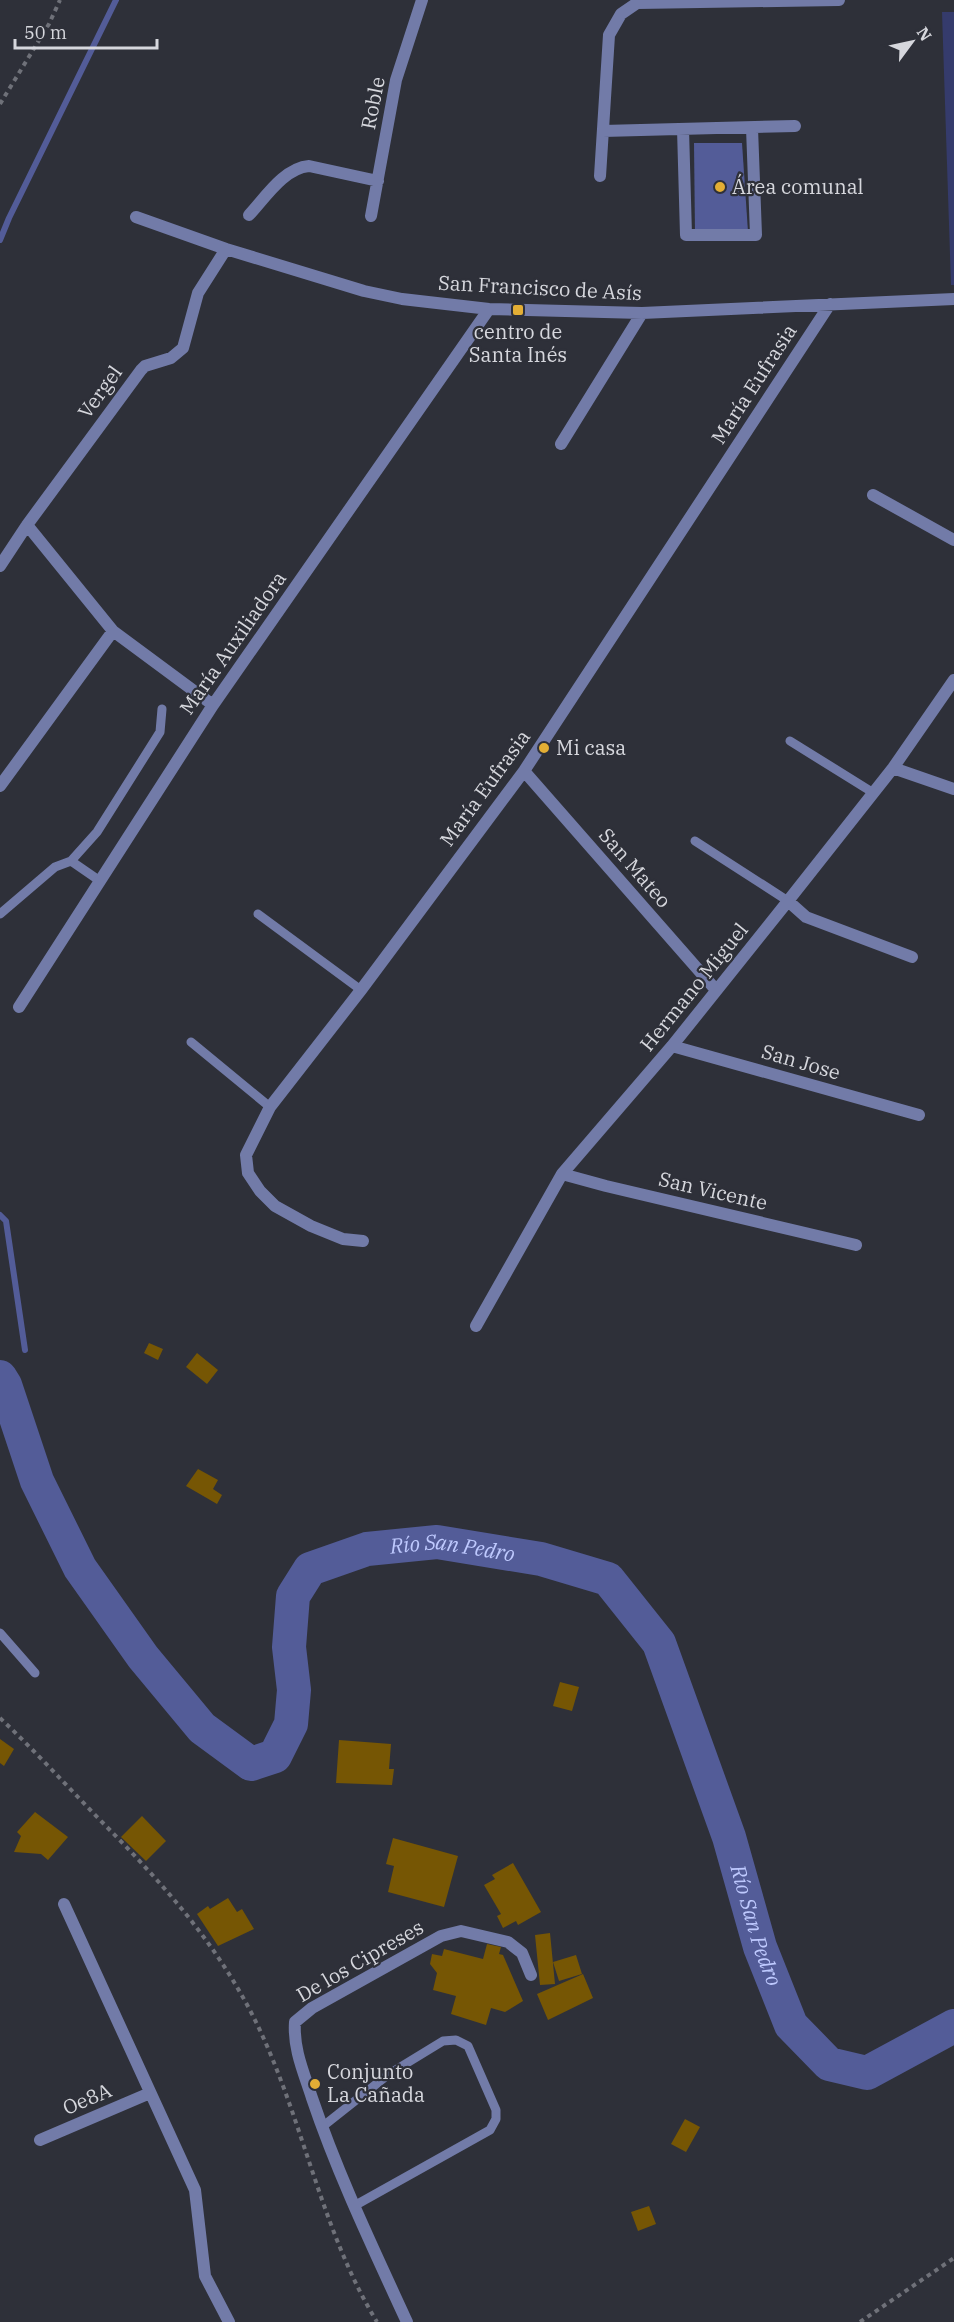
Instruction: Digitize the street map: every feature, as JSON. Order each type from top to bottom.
[{"type":"street","name":"Roble","points":[[371,216],[396,80],[422,0]]},
{"type":"street","points":[[600,176],[609,35],[621,14],[637,3],[840,0]]},
{"type":"street","points":[[603,131],[795,126]]},
{"type":"street","points":[[683,129],[686,235],[756,235],[752,128]]},
{"type":"street","points":[[249,216],[287,176],[301,167],[309,166],[378,180]]},
{"type":"street","name":"San Francisco de Asís","points":[[136,217],[226,249],[364,291],[402,299],[489,309],[642,313],[954,299]]},
{"type":"street","name":"Vergel","points":[[0,566],[27,525],[141,370],[145,366],[171,358],[183,348],[198,292],[226,249]]},
{"type":"street","name":"María Eufrasia","points":[[363,1241],[343,1239],[311,1226],[275,1206],[260,1191],[248,1173],[246,1155],[270,1107],[361,990],[524,771],[830,304]]},
{"type":"street","name":"María Auxiliadora","points":[[19,1007],[213,705],[489,309]]},
{"type":"street","points":[[561,444],[642,313]]},
{"type":"street","points":[[873,495],[954,540]]},
{"type":"street","points":[[27,525],[113,631],[213,705]]},
{"type":"street","points":[[0,786],[113,631]]},
{"type":"street","name":"Hermano Miguel","points":[[476,1326],[562,1174],[672,1046],[788,901],[893,768],[954,680]]},
{"type":"street","points":[[893,768],[954,789]]},
{"type":"street","name":"San Mateo","points":[[524,771],[716,990]]},
{"type":"street","points":[[788,901],[806,917],[912,957]]},
{"type":"street","name":"San Jose","points":[[672,1046],[919,1115]]},
{"type":"street","name":"San Vicente","points":[[562,1174],[856,1245]]},
{"type":"street","points":[[64,1904],[195,2190],[205,2276],[229,2322]]},
{"type":"street","name":"De los Cipreses","points":[[407,2322],[354,2206],[322,2127],[295,2048],[296,2022],[312,2008],[441,1936],[461,1931],[507,1942],[522,1953],[531,1975]]},
{"type":"street","name":"Oe8A","points":[[40,2140],[150,2093]]},
{"type":"lane","points":[[0,914],[55,867],[71,861],[97,832],[159,732],[162,709]]},
{"type":"lane","points":[[790,741],[872,792]]},
{"type":"lane","points":[[695,841],[788,901]]},
{"type":"lane","points":[[71,861],[100,882]]},
{"type":"lane","points":[[258,914],[361,990]]},
{"type":"lane","points":[[191,1042],[270,1107]]},
{"type":"lane","points":[[0,1633],[35,1672]]},
{"type":"lane","points":[[322,2127],[389,2074],[444,2041],[456,2040],[468,2046],[496,2110],[496,2119],[490,2130],[354,2206]]},
{"type":"path","points":[[0,104],[49,24],[60,0]]},
{"type":"path","points":[[0,1718],[171,1894],[230,1972],[255,2019],[274,2062],[345,2260],[360,2295],[377,2322]]},
{"type":"path","points":[[860,2322],[954,2258]]},
{"type":"shaded area","points":[[942,12],[954,12],[954,285],[951,285]]},
{"type":"shaded area","name":"Área comunal","points":[[694,143],[742,143],[748,232],[695,233]]},
{"type":"building","points":[[149,1343],[163,1349],[158,1360],[144,1353]]},
{"type":"building","points":[[197,1353],[218,1370],[207,1384],[186,1367]]},
{"type":"building","points":[[198,1469],[218,1480],[213,1489],[222,1495],[217,1504],[186,1486]]},
{"type":"building","points":[[560,1682],[579,1687],[572,1711],[553,1706]]},
{"type":"building","points":[[0,1739],[14,1749],[4,1766],[0,1763]]},
{"type":"building","points":[[339,1740],[391,1744],[389,1769],[394,1769],[392,1785],[336,1783]]},
{"type":"building","points":[[35,1812],[68,1837],[48,1860],[41,1854],[14,1852],[21,1836],[17,1832]]},
{"type":"building","points":[[142,1816],[166,1841],[146,1861],[121,1837]]},
{"type":"building","points":[[393,1838],[458,1856],[444,1907],[388,1892],[394,1866],[386,1864]]},
{"type":"building","points":[[513,1863],[541,1912],[518,1925],[516,1921],[503,1928],[497,1916],[501,1914],[484,1885],[495,1879],[492,1875]]},
{"type":"building","points":[[228,1898],[237,1912],[242,1909],[254,1929],[218,1946],[197,1914],[208,1906],[210,1909]]},
{"type":"building","points":[[550,1933],[555,1984],[540,1985],[535,1935]]},
{"type":"building","points":[[487,1944],[501,1947],[499,1954],[503,1955],[523,2001],[505,2012],[491,2008],[486,2025],[451,2014],[456,1996],[433,1990],[437,1973],[430,1964],[432,1954],[442,1956],[444,1949],[483,1959]]},
{"type":"building","points":[[576,1955],[582,1974],[559,1981],[553,1962]]},
{"type":"building","points":[[583,1974],[593,1998],[548,2020],[537,1994]]},
{"type":"building","points":[[685,2119],[700,2127],[686,2152],[671,2144]]},
{"type":"building","points":[[649,2206],[656,2224],[638,2231],[631,2212]]},
{"type":"waterway","points":[[0,240],[116,0]]},
{"type":"waterway","points":[[0,1215],[6,1221],[25,1350]]},
{"type":"waterway","name":"Río San Pedro","points":[[0,1377],[5,1385],[37,1481],[80,1568],[143,1657],[202,1728],[251,1764],[275,1756],[291,1724],[294,1690],[289,1647],[293,1596],[310,1569],[367,1549],[437,1542],[541,1559],[608,1579],[659,1643],[729,1837],[760,1947],[791,2025],[829,2064],[867,2073],[954,2026]]},
{"type":"place","name":"Área comunal","points":[[720,187]]},
{"type":"place","name":"centro de Santa Inés","points":[[518,310]]},
{"type":"place","name":"Mi casa","points":[[544,748]]},
{"type":"place","name":"Conjunto La Cañada","points":[[315,2084]]}]
